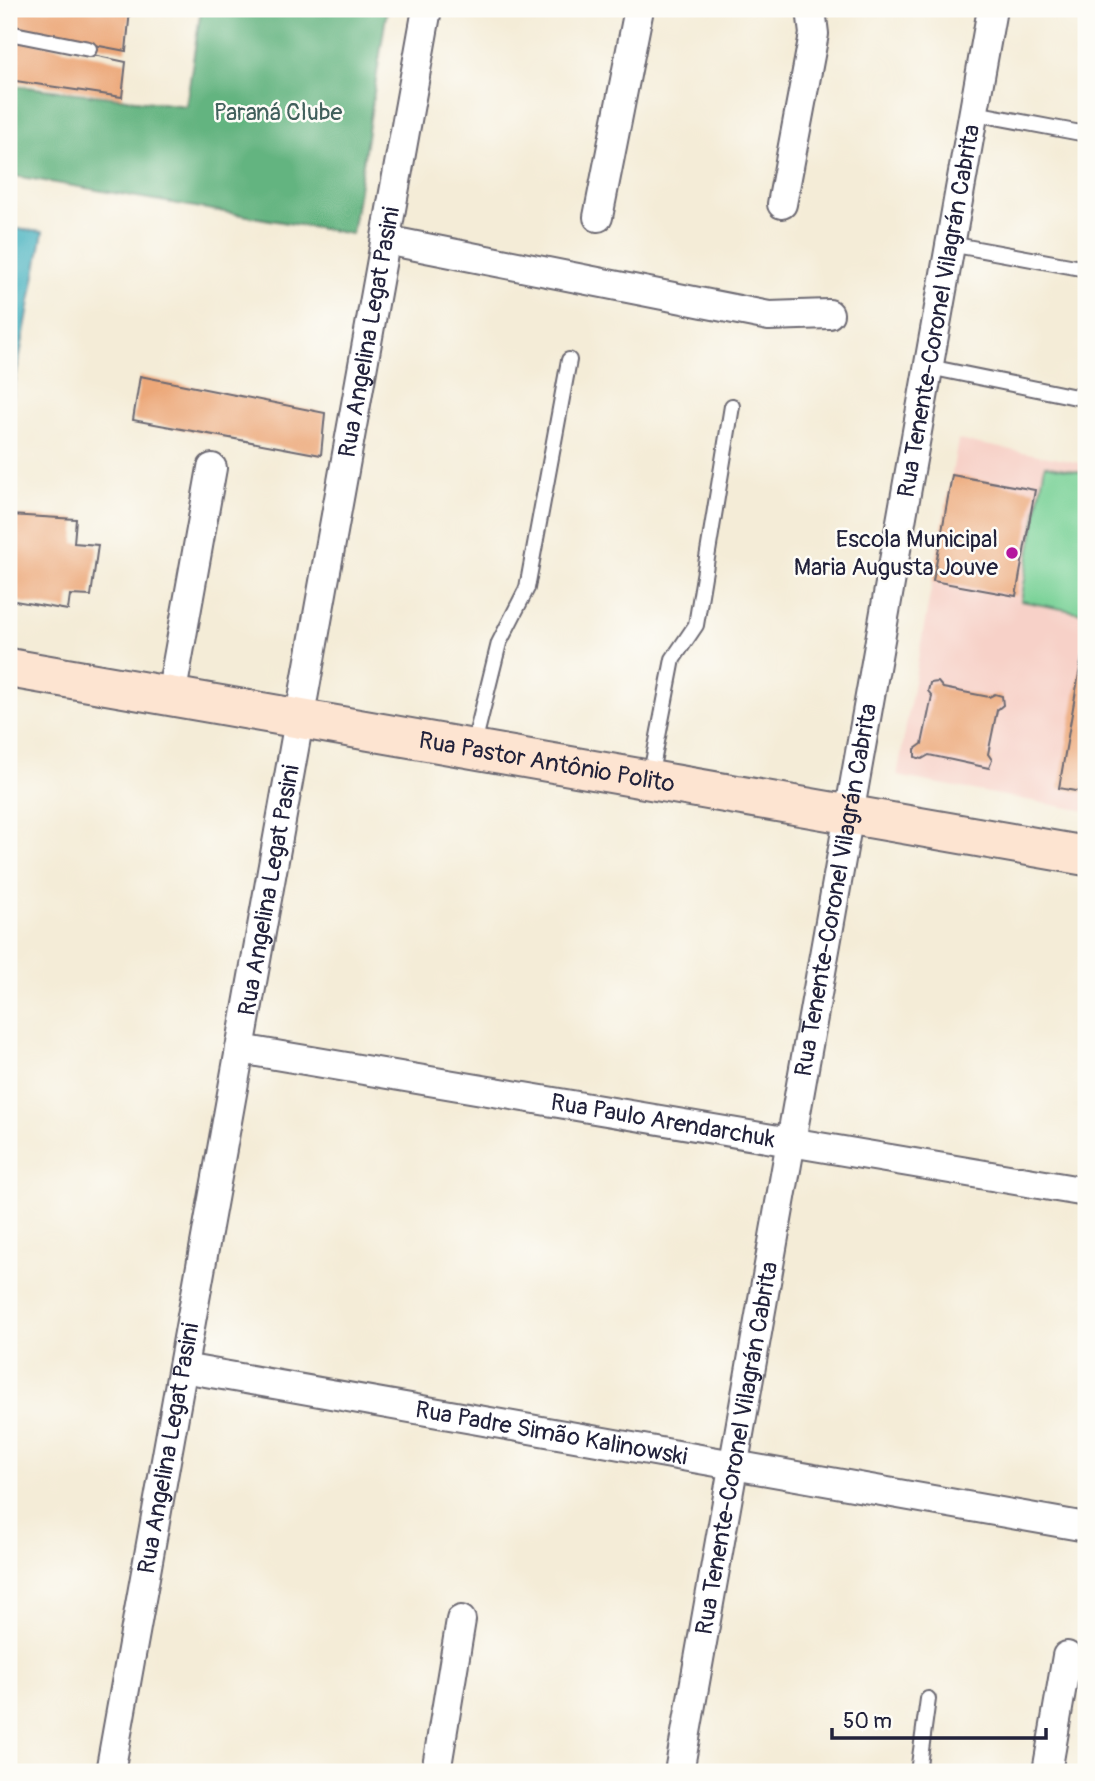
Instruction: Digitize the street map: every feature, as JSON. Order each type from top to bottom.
[{"type":"main road","name":"Rua Pastor Antônio Polito","points":[[9,668],[1086,856]]},
{"type":"street","name":"Rua Angelina Legat Pasini","points":[[110,1772],[427,9]]},
{"type":"street","points":[[598,217],[639,9]]},
{"type":"street","points":[[782,204],[814,34],[811,9]]},
{"type":"street","name":"Rua Tenente-Coronel Vilagrán Cabrita","points":[[679,1772],[992,9]]},
{"type":"street","points":[[386,240],[769,316],[829,314]]},
{"type":"street","points":[[171,697],[212,468]]},
{"type":"street","name":"Rua Paulo Arendarchuk","points":[[240,1049],[1086,1192]]},
{"type":"street","name":"Rua Padre Simão Kalinowski","points":[[183,1367],[1086,1527]]},
{"type":"street","points":[[436,1772],[461,1620]]},
{"type":"street","points":[[1047,1772],[1067,1656]]},
{"type":"lane","points":[[9,33],[89,49]]},
{"type":"lane","points":[[974,113],[1086,134]]},
{"type":"lane","points":[[950,244],[1086,270]]},
{"type":"lane","points":[[472,749],[499,643],[527,588],[569,360]]},
{"type":"lane","points":[[929,368],[1086,399]]},
{"type":"lane","points":[[649,780],[673,659],[696,625],[732,406]]},
{"type":"lane","points":[[918,1772],[928,1699]]},
{"type":"shaded area","name":"Escola Municipal Maria Augusta Jouve","points":[[958,440],[1086,464],[1086,811],[897,776]]},
{"type":"green space","name":"Paraná Clube","points":[[201,9],[387,9],[352,234],[9,175],[9,85],[186,106]]},
{"type":"green space","points":[[1045,465],[1086,473],[1086,597],[1083,613],[1021,601]]},
{"type":"water","points":[[9,228],[43,232],[9,414]]},
{"type":"building","points":[[9,9],[130,10],[126,51],[9,29]]},
{"type":"building","points":[[9,37],[126,62],[122,97],[9,80]]},
{"type":"building","points":[[140,376],[325,413],[321,455],[133,420]]},
{"type":"building","points":[[952,475],[1035,490],[1016,596],[933,581]]},
{"type":"building","points":[[9,515],[76,519],[74,543],[98,545],[91,596],[70,595],[68,610],[9,600]]},
{"type":"building","points":[[1086,639],[1086,793],[1059,788]]},
{"type":"building","points":[[938,682],[943,688],[989,697],[995,694],[1002,696],[1003,705],[997,710],[988,754],[992,760],[989,768],[929,755],[922,759],[915,757],[915,749],[922,744],[932,696],[928,691],[930,683]]},
{"type":"place","name":"Escola Municipal Maria Augusta Jouve","points":[[1012,553]]}]
